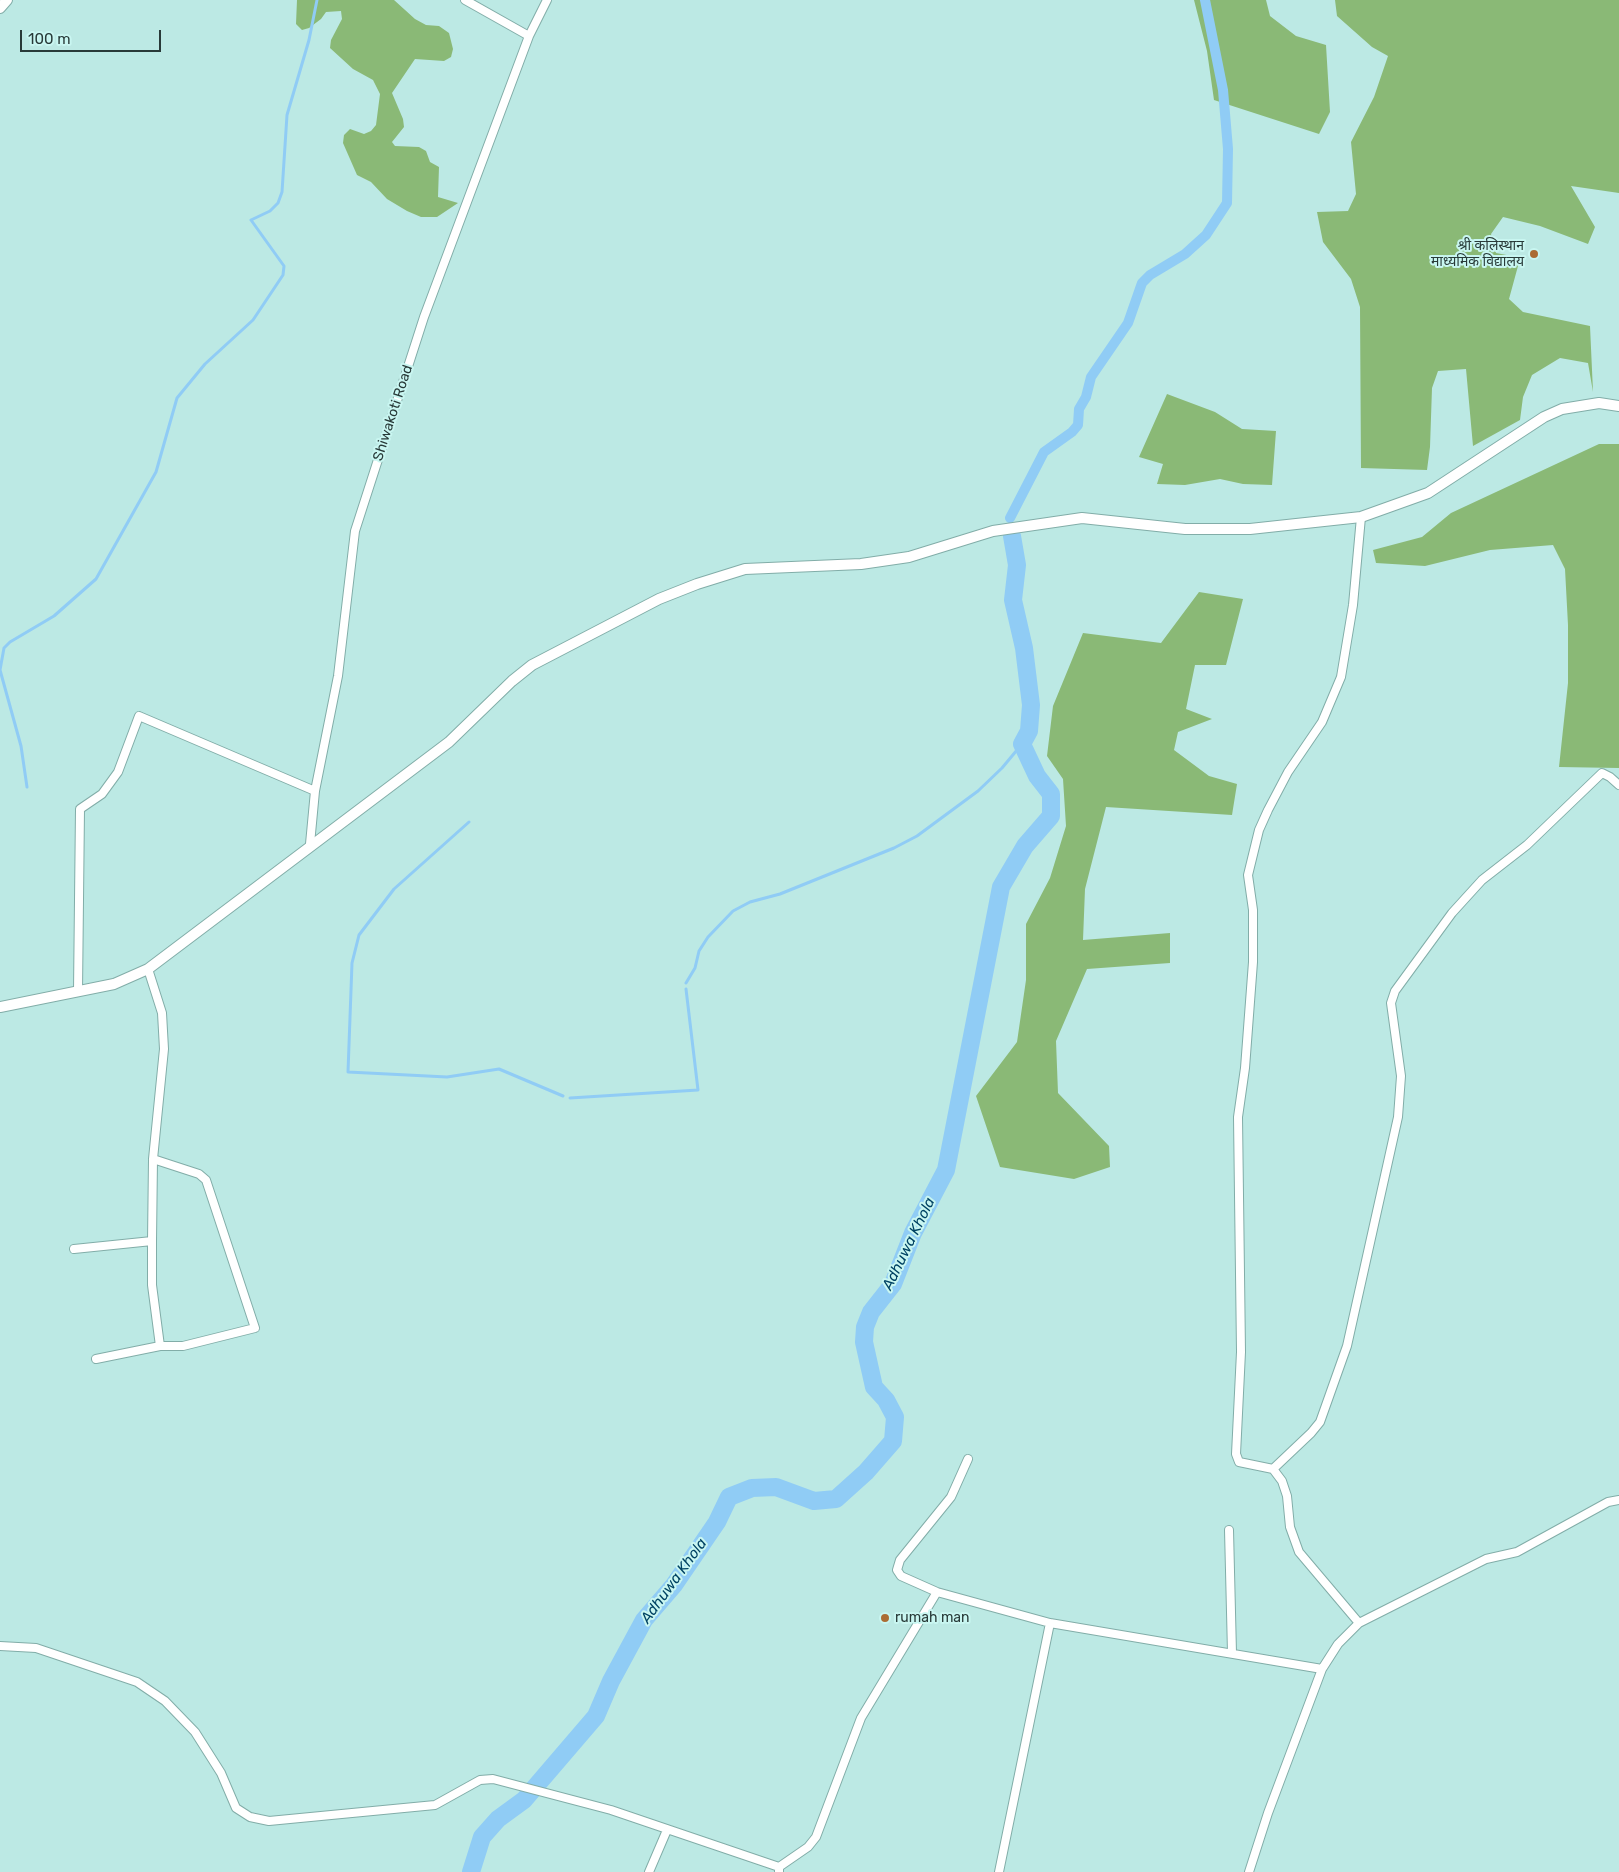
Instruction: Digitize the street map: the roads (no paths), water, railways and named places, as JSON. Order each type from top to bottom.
[{"type":"street","points":[[0,8],[7,0]]},
{"type":"street","points":[[465,0],[529,36]]},
{"type":"street","name":"Shiwakoti Road","points":[[310,844],[315,791],[338,676],[355,531],[424,317],[529,36],[548,0]]},
{"type":"street","points":[[0,1007],[114,984],[148,969],[310,844],[449,742],[512,680],[532,664],[659,599],[745,569],[861,564],[909,557],[993,531],[1082,518],[1177,528],[1250,529],[1361,517],[1428,493],[1544,416],[1562,409],[1599,403],[1619,406]]},
{"type":"street","points":[[1359,1623],[1299,1552],[1290,1527],[1287,1496],[1282,1481],[1273,1469],[1239,1462],[1236,1454],[1241,1352],[1238,1117],[1245,1068],[1253,962],[1253,910],[1248,875],[1259,830],[1268,810],[1288,772],[1322,722],[1341,677],[1353,605],[1361,517]]},
{"type":"street","points":[[78,991],[80,809],[102,794],[118,772],[139,716],[315,791]]},
{"type":"street","points":[[1273,1469],[1312,1433],[1320,1422],[1346,1346],[1398,1117],[1401,1076],[1391,1003],[1395,992],[1452,914],[1482,880],[1527,845],[1602,773],[1619,785]]},
{"type":"street","points":[[148,969],[162,1013],[164,1048],[153,1159],[152,1285],[160,1346]]},
{"type":"street","points":[[96,1359],[160,1346],[183,1346],[255,1328],[206,1180],[199,1174],[153,1159]]},
{"type":"street","points":[[74,1249],[152,1241]]},
{"type":"street","points":[[968,1458],[951,1497],[900,1560],[897,1570],[900,1576],[937,1592],[1050,1623],[1322,1669]]},
{"type":"street","points":[[1249,1872],[1268,1813],[1322,1669],[1338,1644],[1359,1623],[1486,1559],[1517,1552],[1608,1502],[1619,1500]]},
{"type":"street","points":[[1229,1530],[1232,1653]]},
{"type":"street","points":[[0,1646],[36,1648],[45,1651],[137,1682],[165,1701],[195,1732],[221,1773],[236,1808],[250,1818],[269,1821],[435,1805],[480,1780],[486,1779],[526,1786],[611,1810],[779,1869],[808,1847],[816,1837],[861,1718],[937,1592]]},
{"type":"street","points":[[999,1872],[1050,1623]]},
{"type":"street","points":[[649,1872],[667,1830]]},
{"type":"waterway","points":[[27,787],[21,746],[0,670],[4,648],[10,642],[54,616],[96,579],[156,472],[177,398],[205,364],[253,320],[283,275],[284,266],[251,220],[270,211],[278,203],[282,192],[287,115],[309,40],[317,0]]},
{"type":"waterway","points":[[1010,518],[1044,452],[1072,432],[1078,425],[1079,409],[1086,397],[1091,377],[1128,323],[1142,283],[1150,275],[1185,254],[1206,235],[1227,203],[1228,149],[1223,90],[1205,0]]},
{"type":"waterway","name":"Adhuwa Khola","points":[[471,1872],[482,1837],[498,1819],[524,1800],[596,1716],[611,1681],[644,1620],[674,1585],[717,1522],[729,1497],[752,1488],[776,1487],[814,1501],[836,1499],[866,1472],[893,1441],[895,1417],[886,1400],[874,1387],[864,1342],[865,1327],[871,1312],[893,1284],[913,1233],[946,1170],[1001,887],[1025,846],[1051,816],[1051,794],[1037,776],[1022,744],[1029,731],[1031,705],[1024,648],[1013,600],[1017,565],[1012,536]]},
{"type":"waterway","points":[[686,983],[695,968],[699,951],[708,937],[733,911],[750,902],[780,894],[894,848],[917,836],[978,791],[1002,768],[1022,744]]},
{"type":"waterway","points":[[469,822],[394,889],[359,935],[352,963],[348,1072],[447,1077],[499,1069],[563,1096]]},
{"type":"waterway","points":[[570,1098],[698,1090],[686,989]]},
{"type":"place","name":"श्री कलिस्थान माध्यमिक विद्यालय","points":[[1534,254]]},
{"type":"place","name":"rumah man","points":[[885,1618]]}]
